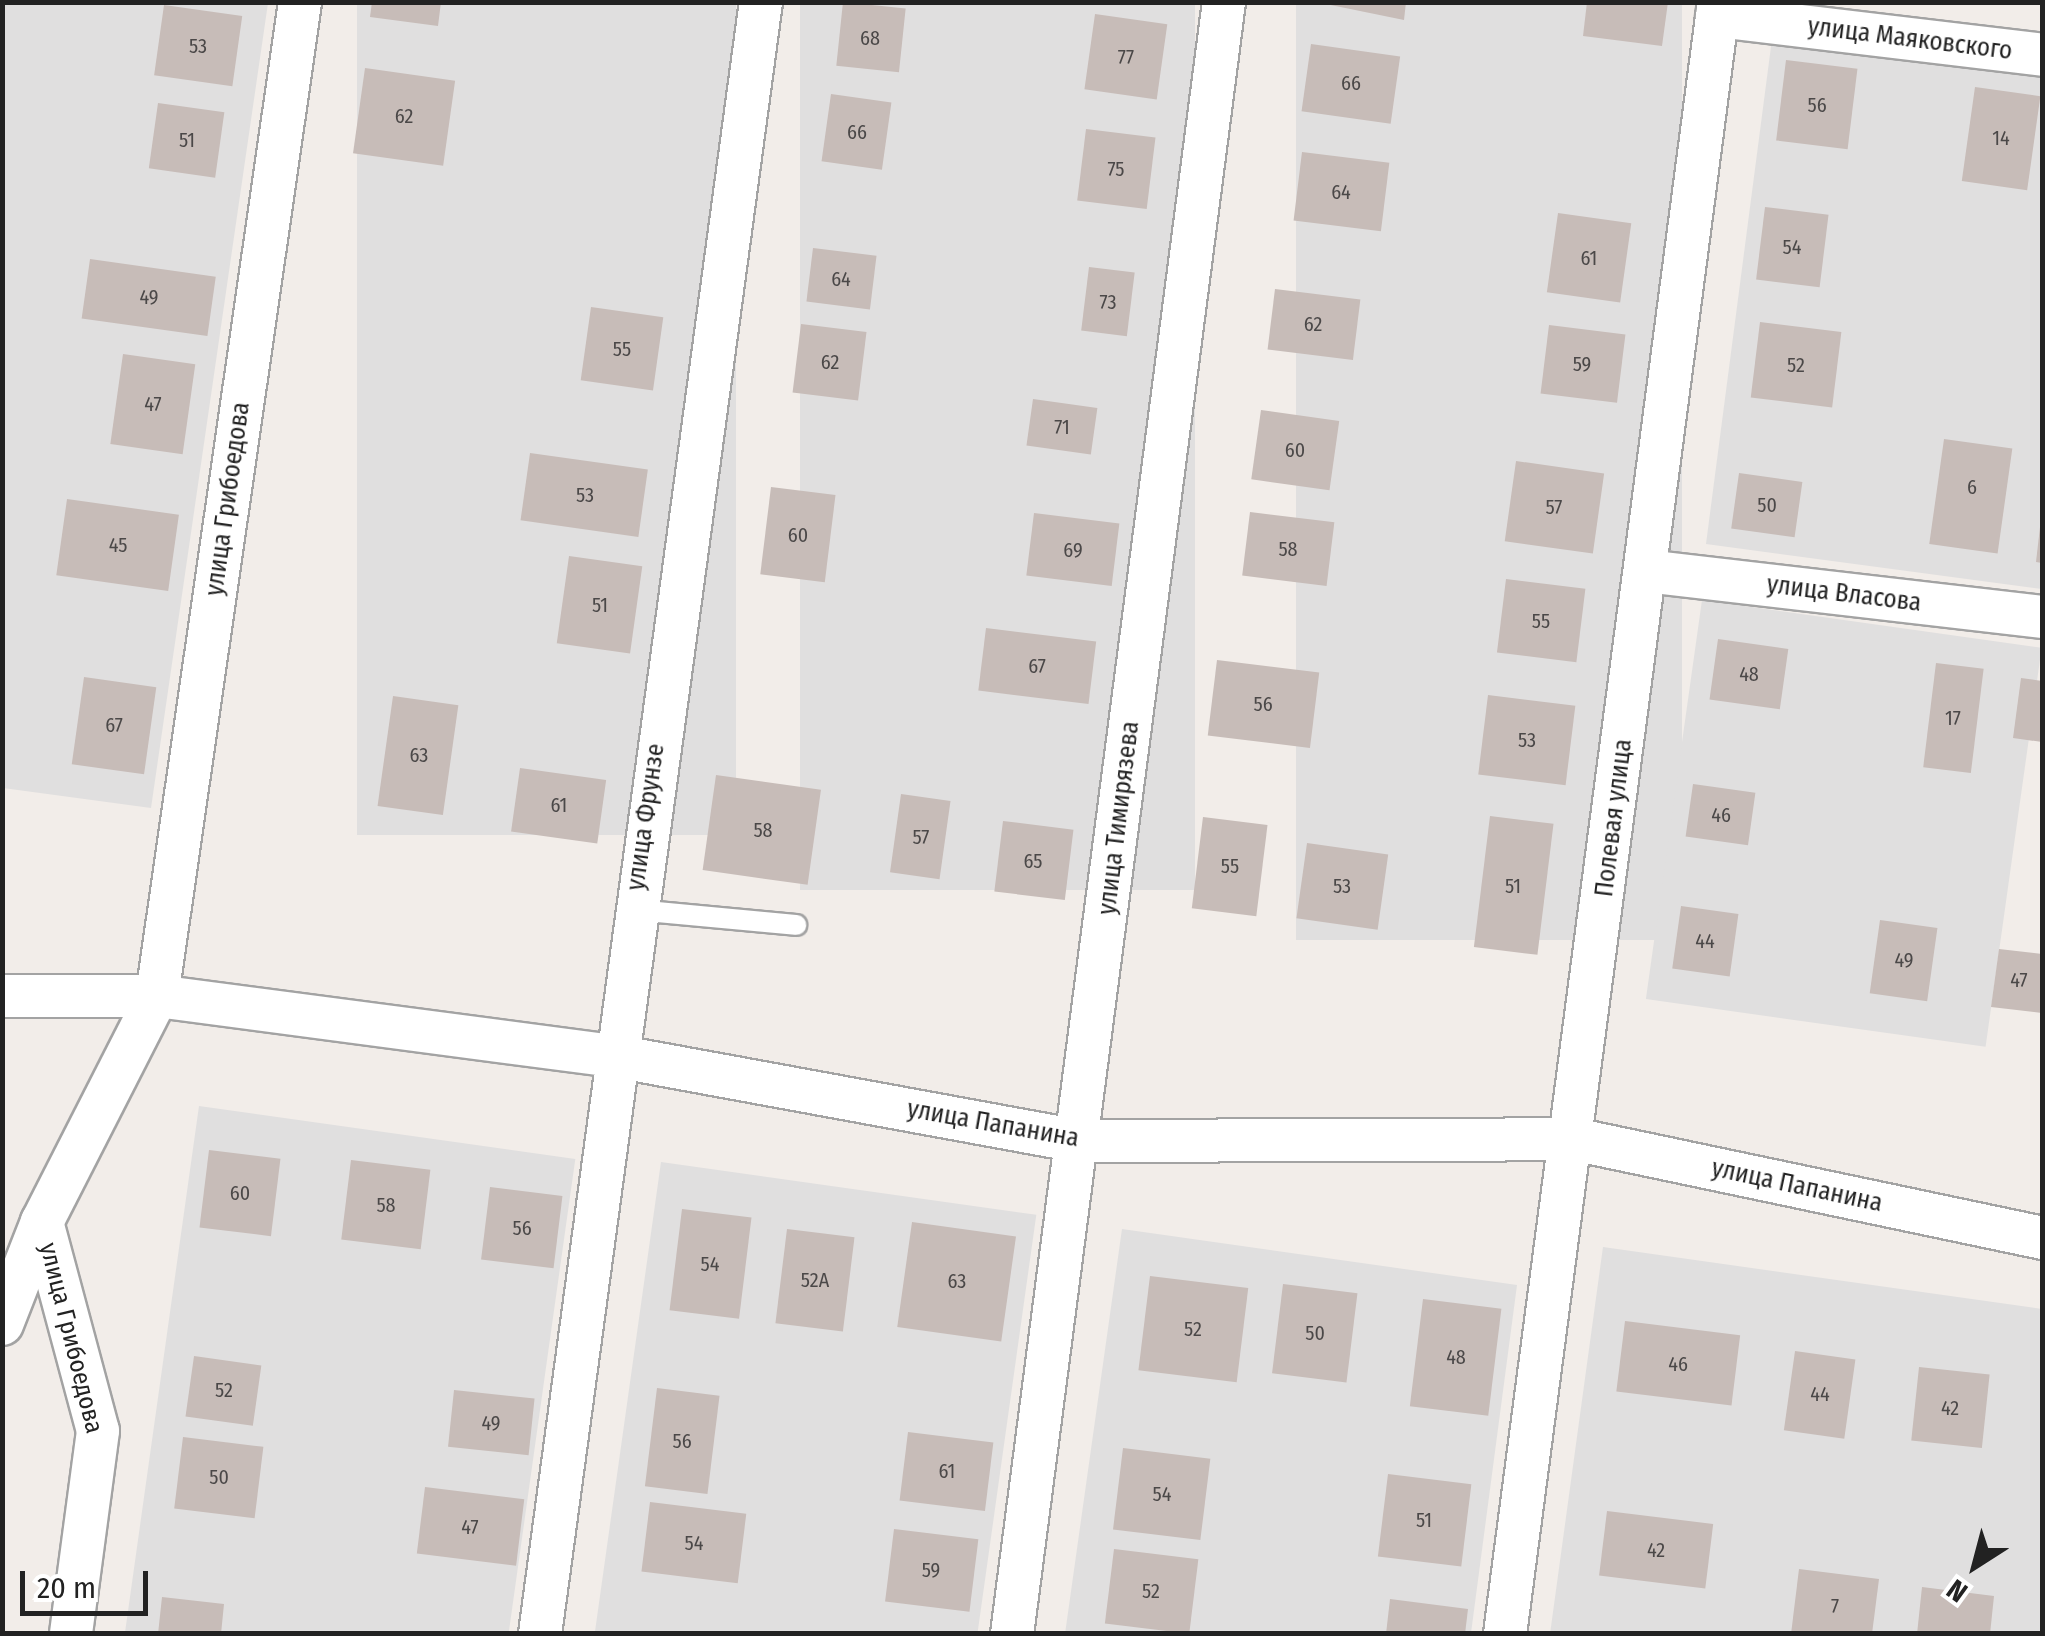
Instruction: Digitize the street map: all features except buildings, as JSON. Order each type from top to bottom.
[{"type":"street","name":"улица Грибоедова","points":[[2,1324],[42,1222],[157,996],[300,2]]},
{"type":"street","name":"улица Фрунзе","points":[[540,1634],[633,910],[762,2]]},
{"type":"street","name":"улица Тимирязева","points":[[1012,1634],[1224,2]]},
{"type":"street","name":"улица Маяковского","points":[[1718,9],[2042,55]]},
{"type":"street","name":"Полевая улица","points":[[1505,1634],[1573,1139],[1718,9]]},
{"type":"street","name":"улица Власова","points":[[1646,570],[2042,617]]},
{"type":"street","name":"улица Папанина","points":[[2,996],[157,996],[615,1056],[1078,1142],[1573,1139],[2042,1238]]},
{"type":"street","name":"улица Грибоедова","points":[[42,1222],[98,1431],[71,1634]]},
{"type":"lane","points":[[633,910],[796,925]]},
{"type":"shaded area","points":[[3,3],[268,3],[151,808],[3,788]]},
{"type":"shaded area","points":[[357,3],[736,3],[736,835],[357,835]]},
{"type":"shaded area","points":[[800,3],[1195,3],[1195,890],[800,890]]},
{"type":"shaded area","points":[[1296,3],[1682,3],[1682,940],[1296,940]]},
{"type":"shaded area","points":[[1772,39],[2042,76],[2042,589],[1706,544]]},
{"type":"shaded area","points":[[1702,600],[2042,648],[1986,1047],[1646,999]]},
{"type":"shaded area","points":[[199,1106],[575,1159],[509,1634],[125,1634]]},
{"type":"shaded area","points":[[661,1162],[1036,1215],[977,1634],[595,1633]]},
{"type":"shaded area","points":[[1122,1229],[1517,1285],[1471,1633],[1065,1634]]},
{"type":"shaded area","points":[[1603,1247],[2042,1309],[2042,1633],[1550,1634]]}]
